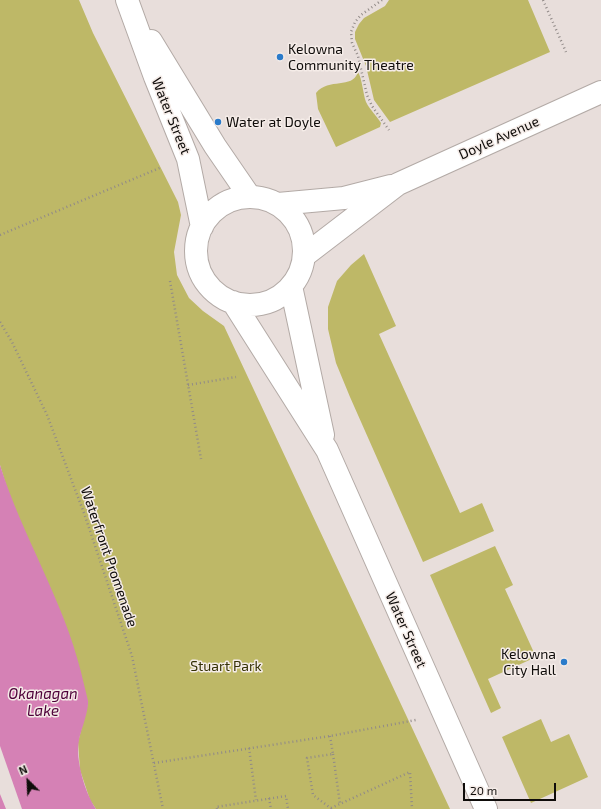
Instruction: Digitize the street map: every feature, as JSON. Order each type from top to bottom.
[{"type":"main road","name":"Water Street","points":[[128,4],[170,70],[215,146],[250,197]]},
{"type":"main road","name":"Water Street","points":[[128,4],[154,77],[188,159],[202,226]]},
{"type":"main road","name":"Doyle Avenue","points":[[278,204],[344,198],[398,184],[601,92]]},
{"type":"main road","name":"Doyle Avenue","points":[[304,256],[398,184]]},
{"type":"main road","points":[[250,197],[265,199],[278,204],[289,213],[297,224],[303,239],[304,256],[300,272],[291,286],[279,296],[264,303],[248,305],[233,302],[219,295],[208,285],[200,272],[196,256],[197,241],[202,226],[211,214],[223,204],[236,199],[250,197]]},
{"type":"main road","name":"Water Street","points":[[291,286],[326,450]]},
{"type":"main road","name":"Water Street","points":[[233,302],[326,450],[486,809]]},
{"type":"path","points":[[382,0],[361,15],[355,22],[351,32],[352,43],[358,56],[367,95],[372,106],[389,130]]},
{"type":"path","points":[[543,0],[566,52]]},
{"type":"path","points":[[0,235],[163,166]]},
{"type":"path","points":[[170,281],[200,459]]},
{"type":"path","name":"Waterfront Promenade","points":[[0,322],[12,342],[47,415],[84,513],[132,656],[163,809]]},
{"type":"path","points":[[188,386],[236,377]]},
{"type":"path","points":[[154,763],[330,736],[390,725]]},
{"type":"path","points":[[330,736],[340,804]]},
{"type":"path","points":[[249,748],[256,800]]},
{"type":"path","points":[[333,754],[307,758],[313,795],[332,808],[410,772],[412,809]]},
{"type":"path","points":[[217,809],[216,807],[286,796],[288,809]]},
{"type":"path","points":[[269,798],[271,809]]},
{"type":"green space","name":"Stuart Park","points":[[0,0],[79,0],[93,33],[178,202],[181,215],[174,252],[177,275],[189,298],[203,311],[224,326],[450,809],[96,809],[90,800],[80,770],[78,742],[88,703],[8,492],[0,465]]},
{"type":"green space","points":[[389,0],[528,0],[550,52],[390,122],[374,100],[366,66],[355,39],[355,32],[364,18],[385,6]]},
{"type":"green space","points":[[358,72],[361,78],[366,102],[381,123],[380,127],[336,147],[318,109],[316,93],[321,88],[351,81]]},
{"type":"green space","points":[[364,254],[396,326],[379,334],[460,513],[482,503],[494,531],[423,562],[336,363],[328,329],[328,307],[337,281],[351,265]]},
{"type":"green space","points":[[495,546],[513,585],[505,589],[536,657],[488,679],[501,708],[491,713],[430,575]]},
{"type":"green space","points":[[541,719],[551,742],[569,734],[588,777],[531,803],[502,737]]},
{"type":"water","name":"Okanagan Lake","points":[[0,465],[19,517],[64,619],[81,672],[88,705],[79,740],[78,757],[88,794],[96,809],[0,809]]},
{"type":"pier","points":[[0,746],[22,809],[6,809],[0,794]]},
{"type":"place","name":"Kelowna Community Theatre","points":[[280,57]]},
{"type":"place","name":"Water at Doyle","points":[[218,122]]},
{"type":"place","name":"Kelowna City Hall","points":[[564,662]]}]
